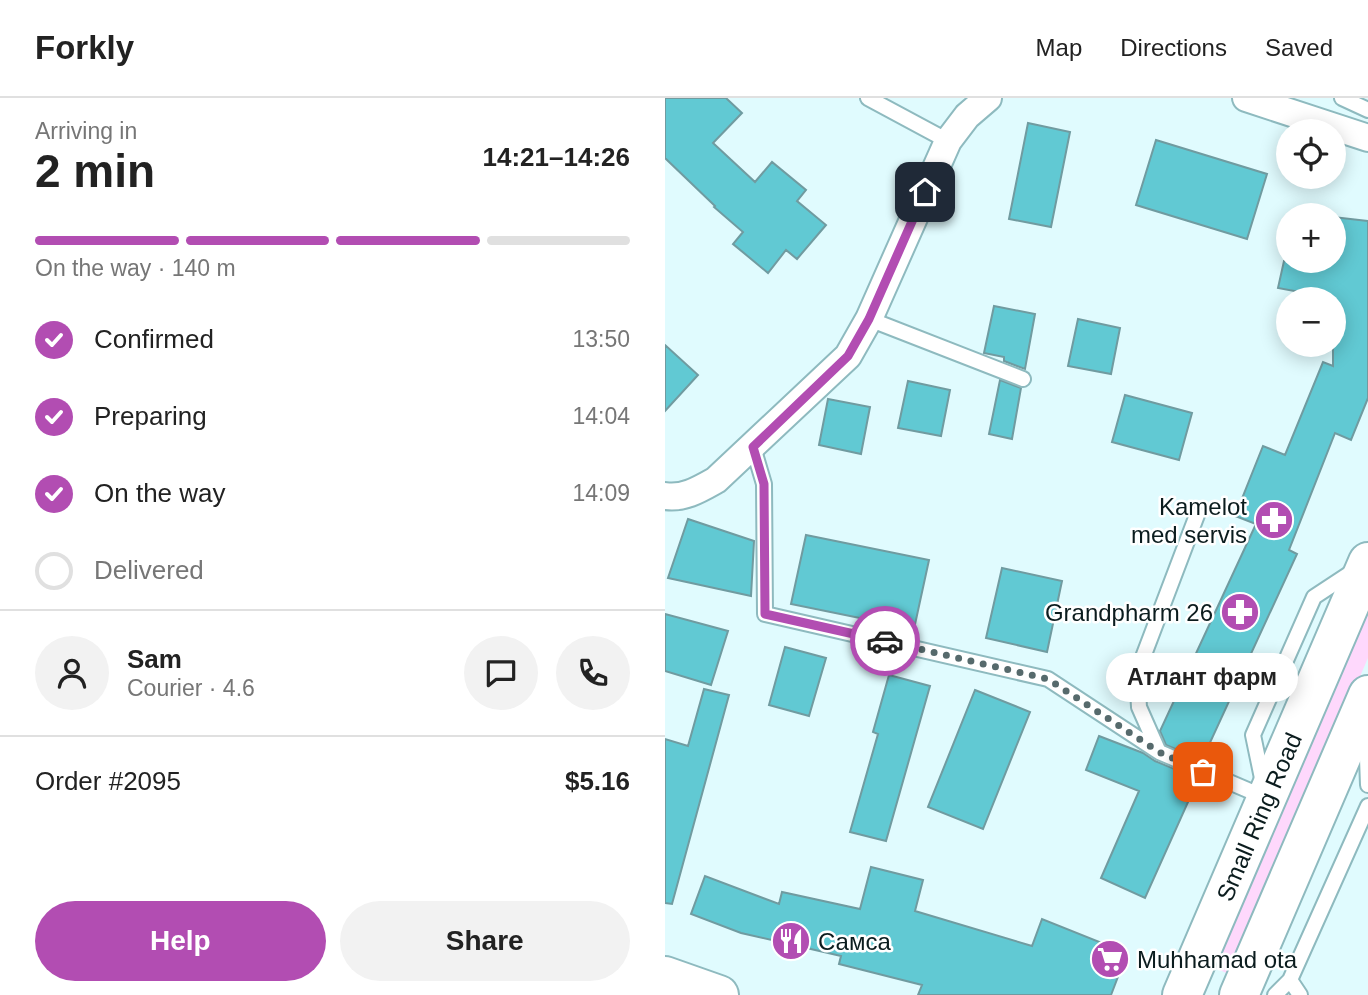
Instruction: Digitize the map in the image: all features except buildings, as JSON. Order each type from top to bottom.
[{"type":"main road","name":"Small Ring Road","points":[[1182,995],[1368,562]]},
{"type":"main road","points":[[1239,995],[1367,698]]},
{"type":"main road","points":[[665,976],[707,993]]},
{"type":"street","points":[[665,496],[672,498],[694,493],[716,480],[848,356],[869,319],[948,141],[967,116],[988,98]]},
{"type":"street","points":[[1246,98],[1368,138]]},
{"type":"lane","points":[[868,98],[948,141]]},
{"type":"lane","points":[[1342,98],[1368,110]]},
{"type":"lane","points":[[869,319],[1023,379]]},
{"type":"lane","points":[[753,447],[764,484],[765,614],[1048,679],[1159,752],[1266,798]]},
{"type":"lane","points":[[1159,752],[1139,707],[1137,673],[1197,515]]},
{"type":"lane","points":[[1367,698],[1368,785]]},
{"type":"lane","points":[[1275,995],[1290,980],[1368,806]]},
{"type":"lane","points":[[1290,980],[1300,995]]},
{"type":"shaded area","points":[[1368,594],[1368,658],[1231,975],[1208,965]]},
{"type":"way so far","points":[[885,641],[1048,679],[1159,752],[1203,772]]},
{"type":"place","name":"Kamelot med servis","points":[[1274,520]]},
{"type":"place","name":"Grandpharm 26","points":[[1240,612]]},
{"type":"place","name":"Атлант фарм","points":[[1203,772]]},
{"type":"place","name":"Самса","points":[[791,941]]},
{"type":"place","name":"Muhhamad ota","points":[[1110,959]]},
{"type":"route","points":[[885,641],[765,614],[764,484],[753,447],[848,356],[869,319],[925,192]]}]
